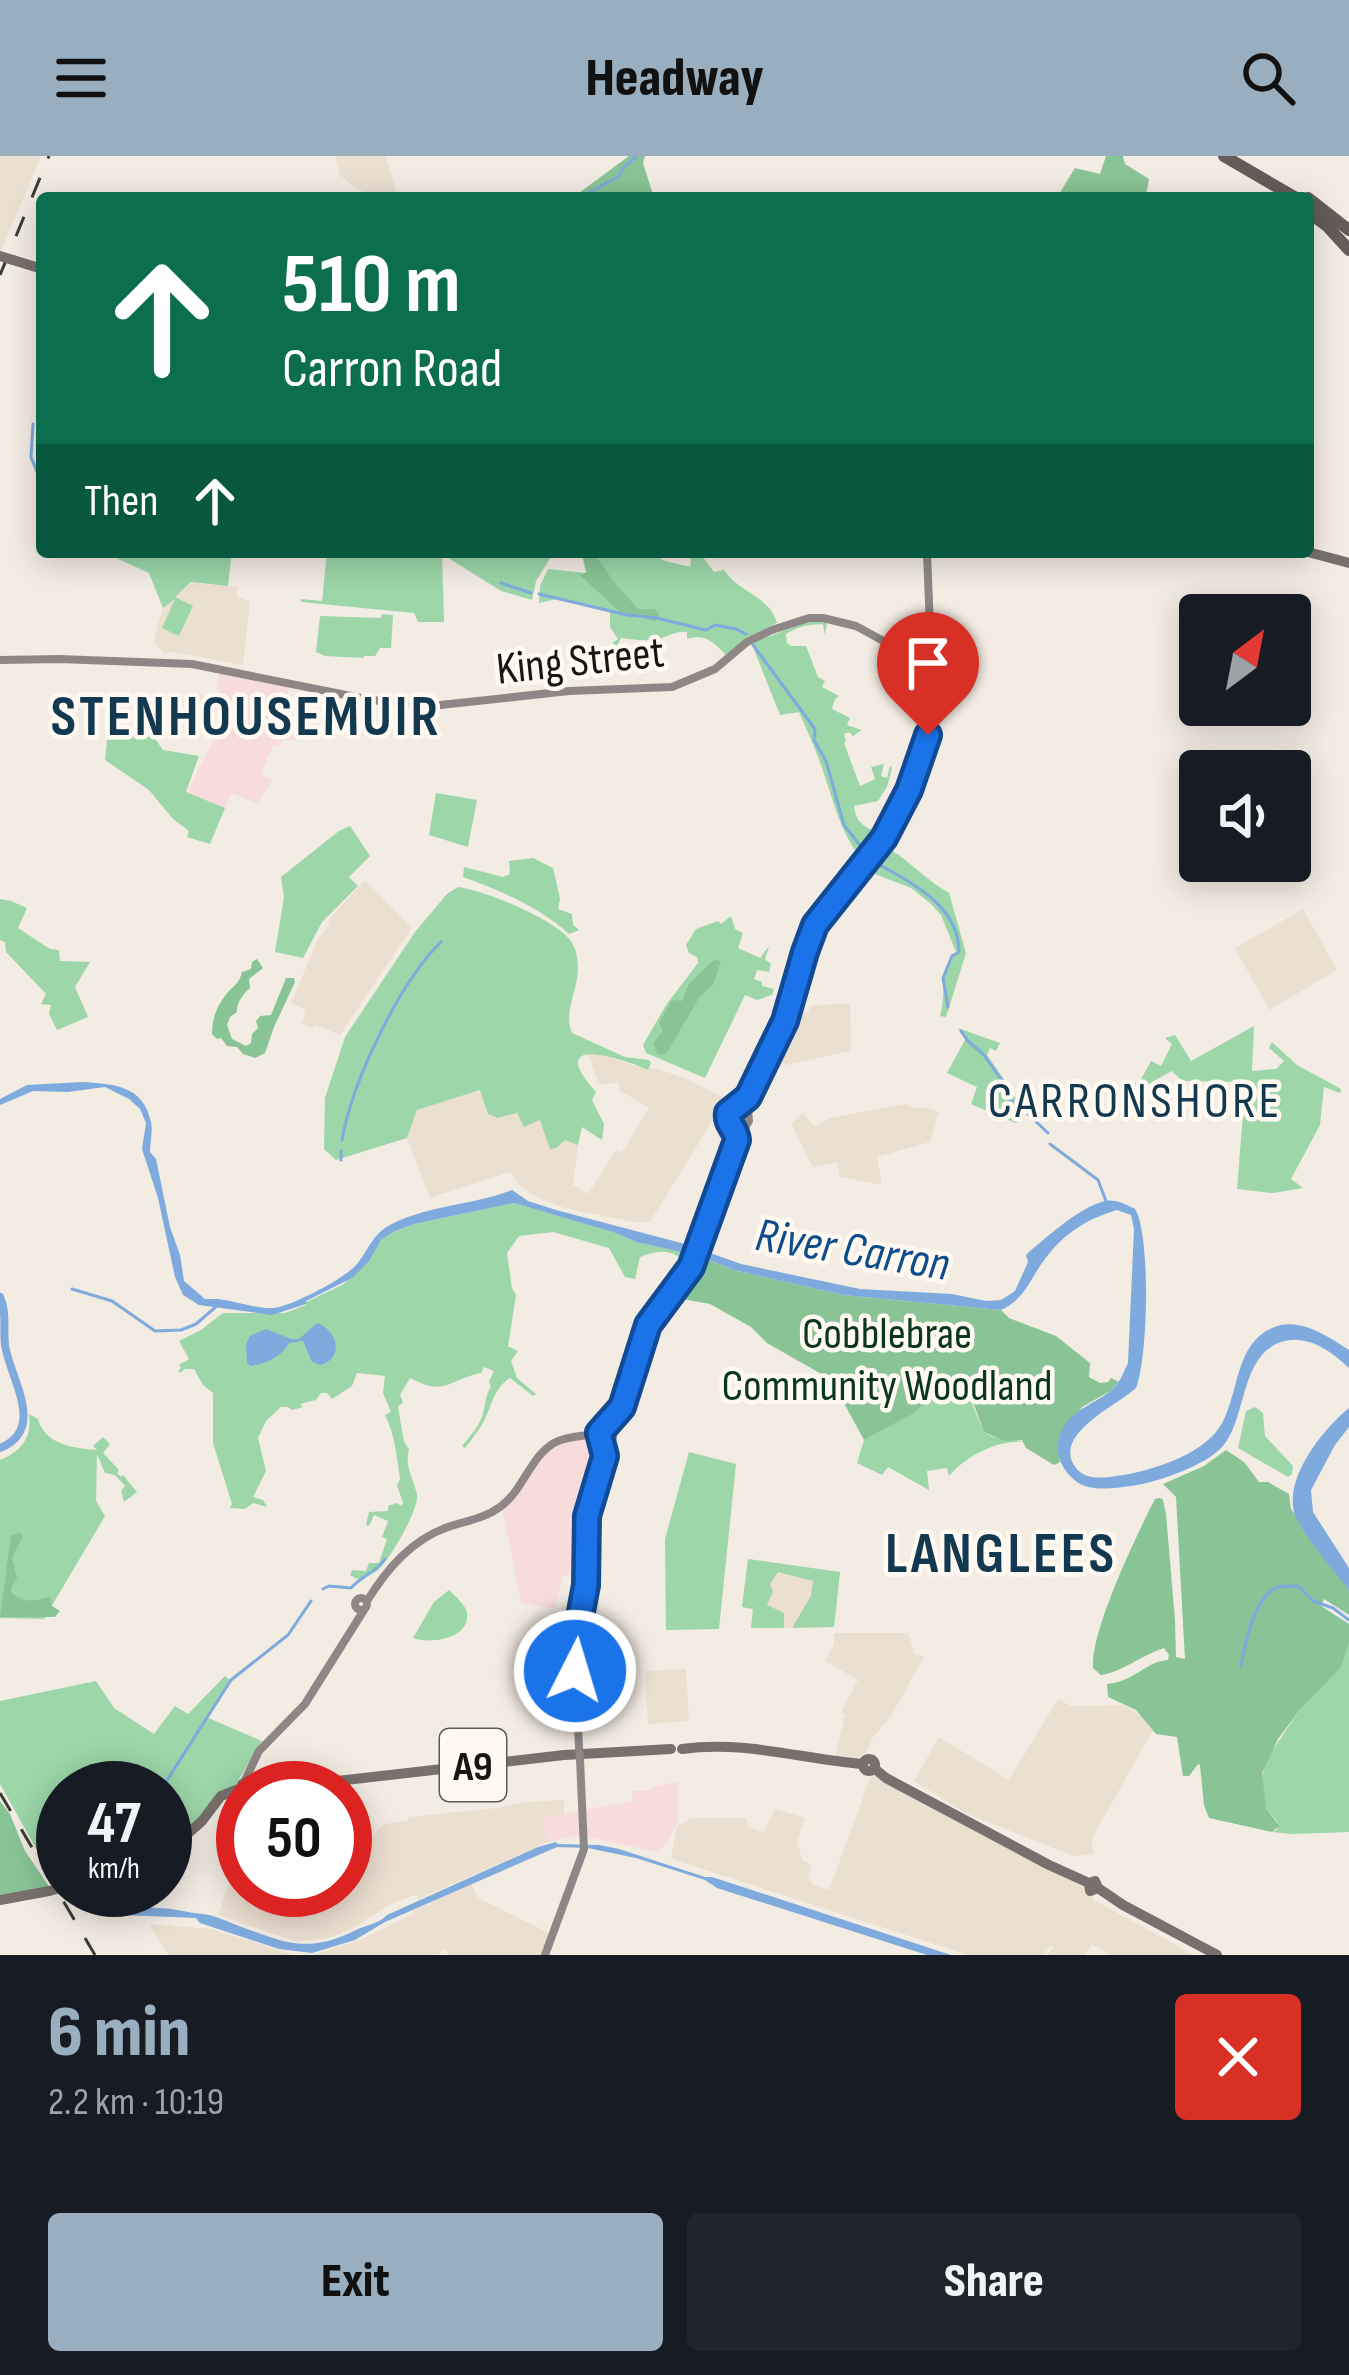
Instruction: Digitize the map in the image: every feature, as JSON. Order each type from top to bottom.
[{"type":"highway","points":[[1223,156],[1283,192]]},
{"type":"highway","points":[[1239,156],[1292,192]]},
{"type":"highway","points":[[1314,207],[1349,233]]},
{"type":"highway","points":[[1314,210],[1349,250]]},
{"type":"main road","points":[[1314,554],[1349,563]]},
{"type":"main road","points":[[927,558],[929,662],[943,677],[943,690]]},
{"type":"main road","name":"King Street","points":[[0,660],[164,662],[426,706],[568,691],[666,688],[715,670],[747,642],[772,630],[816,618],[856,626],[935,669]]},
{"type":"main road","points":[[545,1955],[584,1846],[574,1649],[586,1585],[587,1516],[604,1465],[603,1438],[618,1415],[648,1325],[694,1261],[739,1127],[750,1119],[744,1108],[788,1014],[815,925],[873,854],[904,802],[949,665],[950,656],[930,630]]},
{"type":"main road","points":[[911,656],[921,658],[935,649],[945,650]]},
{"type":"main road","points":[[935,669],[949,665]]},
{"type":"main road","points":[[739,1127],[728,1123],[728,1113],[731,1108],[744,1108]]},
{"type":"main road","points":[[256,1761],[259,1751],[305,1704],[363,1604],[396,1561],[443,1528],[502,1506],[548,1447],[572,1437],[603,1438]]},
{"type":"main road","name":"A9","points":[[372,1777],[713,1744],[868,1766],[1217,1955]]},
{"type":"main road","points":[[192,1831],[216,1802]]},
{"type":"main road","points":[[0,1900],[36,1893]]},
{"type":"shaded area","points":[[0,156],[41,156],[1,251],[0,251]]},
{"type":"shaded area","points":[[335,156],[386,156],[396,192],[365,192],[340,175]]},
{"type":"shaded area","points":[[191,583],[237,587],[237,596],[250,602],[243,665],[164,654],[154,641],[162,609]]},
{"type":"shaded area","points":[[219,673],[289,687],[284,722],[300,729],[296,740],[273,745],[261,774],[272,780],[258,804],[232,793],[225,808],[187,792],[213,740],[232,720],[197,698],[192,705],[188,702],[191,693],[219,698]]},
{"type":"shaded area","points":[[365,880],[412,928],[340,1035],[302,1024],[306,1010],[291,1003],[318,939],[329,919]]},
{"type":"shaded area","points":[[1303,909],[1337,970],[1269,1010],[1235,948]]},
{"type":"shaded area","points":[[850,1003],[851,1051],[786,1065],[779,1062],[777,1054],[797,1018],[810,1006]]},
{"type":"shaded area","points":[[586,1048],[690,1080],[726,1099],[650,1222],[565,1208],[521,1187],[510,1172],[430,1198],[407,1138],[417,1110],[480,1090],[498,1118],[517,1113],[540,1119],[578,1145],[573,1185],[588,1194],[616,1150],[622,1153],[649,1108],[619,1090],[618,1083],[601,1084]]},
{"type":"shaded area","points":[[905,1104],[939,1112],[930,1142],[877,1157],[882,1185],[840,1177],[837,1162],[813,1167],[791,1124],[803,1112],[815,1127],[830,1118]]},
{"type":"shaded area","points":[[594,1436],[605,1451],[587,1516],[586,1567],[563,1576],[555,1608],[521,1603],[502,1506],[556,1442]]},
{"type":"shaded area","points":[[748,1559],[840,1572],[834,1627],[751,1628],[753,1609],[742,1607]]},
{"type":"shaded area","points":[[834,1633],[908,1633],[914,1654],[924,1657],[891,1716],[856,1759],[835,1757],[845,1715],[841,1712],[858,1680],[825,1661]]},
{"type":"shaded area","points":[[686,1669],[689,1721],[648,1724],[645,1671]]},
{"type":"shaded area","points":[[1058,1699],[1071,1706],[1124,1705],[1153,1730],[1091,1840],[1094,1854],[1073,1856],[965,1813],[914,1781],[939,1737],[1009,1780]]},
{"type":"shaded area","points":[[874,1768],[1098,1888],[1092,1899],[1194,1955],[1110,1955],[1092,1944],[1085,1955],[1048,1955],[1051,1945],[1043,1955],[968,1955],[671,1857],[677,1827],[691,1818],[747,1818],[748,1827],[763,1832],[775,1809],[805,1818],[797,1843],[803,1861],[811,1865],[808,1878],[829,1890]]},
{"type":"shaded area","points":[[678,1782],[677,1822],[668,1842],[657,1852],[580,1835],[548,1842],[545,1836],[541,1818],[632,1801],[632,1791]]},
{"type":"shaded area","points":[[564,1800],[564,1815],[541,1819],[548,1842],[418,1899],[417,1894],[389,1905],[372,1916],[372,1836],[385,1824]]},
{"type":"shaded area","points":[[471,1884],[478,1898],[553,1935],[545,1955],[448,1955],[444,1948],[438,1955],[313,1955],[362,1939]]},
{"type":"shaded area","points":[[224,1917],[371,1917],[329,1938],[297,1942]]},
{"type":"shaded area","points":[[149,1924],[211,1929],[294,1955],[168,1955]]},
{"type":"green space","points":[[629,156],[645,156],[652,192],[580,192]]},
{"type":"green space","points":[[1106,156],[1123,156],[1125,164],[1149,179],[1147,191],[1060,192],[1075,168],[1100,174]]},
{"type":"green space","points":[[116,558],[231,558],[228,586],[191,582],[175,597],[193,606],[179,636],[162,628],[175,599],[163,608],[149,573]]},
{"type":"green space","points":[[326,558],[442,558],[444,622],[418,622],[414,613],[301,599],[322,601]]},
{"type":"green space","points":[[448,558],[550,558],[536,581],[532,600],[501,591]]},
{"type":"green space","points":[[582,558],[659,558],[690,567],[688,558],[704,558],[714,572],[724,570],[761,600],[777,623],[726,655],[705,638],[687,639],[687,632],[654,640],[621,638],[617,646],[612,643],[618,639],[610,627],[610,610],[556,599],[539,603],[548,569],[586,573]]},
{"type":"green space","points":[[584,558],[597,558],[638,609],[655,609],[659,614],[655,621],[620,612],[580,575],[587,572]]},
{"type":"green space","points":[[382,614],[393,615],[391,648],[380,648],[375,656],[363,658],[316,652],[320,616],[381,618]]},
{"type":"green space","points":[[813,620],[827,622],[825,636],[823,624],[808,625],[786,634],[787,643],[806,646],[818,677],[825,681],[822,687],[839,696],[832,709],[850,718],[847,725],[862,730],[853,736],[844,734],[860,786],[875,779],[871,767],[884,764],[881,776],[887,778],[892,768],[878,801],[854,806],[859,820],[870,829],[888,823],[871,851],[861,858],[843,829],[799,712],[780,715],[753,647],[754,642]]},
{"type":"green space","points":[[131,727],[156,740],[163,750],[199,756],[186,792],[225,808],[210,844],[187,837],[189,831],[149,790],[105,760],[107,740],[126,737]]},
{"type":"green space","points":[[436,793],[477,800],[468,847],[429,835]]},
{"type":"green space","points":[[350,826],[370,856],[349,877],[358,886],[322,922],[303,958],[275,952],[284,897],[281,877]]},
{"type":"green space","points":[[884,846],[949,893],[966,953],[946,1017],[940,1016],[945,975],[956,952],[941,915],[930,903],[911,888],[875,874],[878,866],[874,862]]},
{"type":"green space","points":[[533,858],[553,868],[558,909],[572,914],[579,930],[569,934],[519,901],[463,877],[464,867],[503,877],[510,874],[509,861]]},
{"type":"green space","points":[[458,887],[518,907],[562,932],[578,961],[569,1017],[572,1033],[625,1057],[649,1060],[648,1070],[592,1054],[578,1062],[596,1092],[592,1100],[604,1124],[602,1140],[582,1127],[578,1145],[565,1140],[550,1149],[540,1120],[524,1127],[517,1113],[498,1118],[488,1114],[480,1090],[417,1110],[407,1138],[336,1160],[324,1149],[325,1098],[345,1037],[415,932]]},
{"type":"green space","points":[[0,899],[27,908],[18,928],[59,950],[60,961],[90,962],[75,987],[88,1017],[57,1030],[49,1014],[51,1005],[41,1004],[46,994],[0,940]]},
{"type":"green space","points":[[731,916],[735,929],[743,933],[738,948],[760,958],[769,946],[765,960],[771,963],[769,972],[757,970],[754,979],[774,989],[772,995],[757,1000],[745,995],[705,1078],[646,1053],[643,1045],[698,963],[686,945],[696,929],[721,924]]},
{"type":"green space","points":[[257,959],[263,968],[249,979],[250,988],[227,1025],[232,1039],[246,1046],[251,1043],[256,1021],[271,1015],[286,978],[295,982],[265,1053],[255,1058],[212,1034],[219,1005]]},
{"type":"green space","points":[[714,960],[721,961],[713,985],[700,996],[666,1054],[658,1055],[653,1044],[663,1030],[659,1023],[672,1000],[682,1001],[689,984]]},
{"type":"green space","points":[[1254,1026],[1252,1071],[1276,1069],[1284,1061],[1269,1048],[1272,1042],[1297,1065],[1341,1089],[1340,1093],[1324,1087],[1320,1125],[1291,1179],[1303,1188],[1273,1193],[1237,1189],[1245,1090],[1239,1082],[1182,1081],[1172,1071],[1132,1093],[1130,1084],[1140,1081],[1151,1061],[1161,1066],[1172,1044],[1165,1038],[1175,1035],[1191,1061]]},
{"type":"green space","points":[[958,1028],[1000,1043],[987,1055],[1009,1094],[1027,1102],[1020,1121],[971,1104],[977,1087],[947,1073],[965,1040]]},
{"type":"green space","points":[[514,1203],[636,1242],[696,1255],[691,1267],[668,1252],[640,1257],[635,1279],[625,1277],[609,1248],[553,1232],[519,1236],[507,1253],[516,1295],[508,1346],[518,1351],[511,1361],[517,1378],[536,1394],[510,1378],[465,1448],[482,1418],[494,1371],[484,1367],[481,1373],[439,1387],[410,1378],[398,1407],[416,1502],[395,1547],[375,1572],[359,1580],[350,1575],[352,1570],[366,1571],[369,1563],[379,1563],[387,1539],[382,1537],[388,1521],[374,1515],[366,1525],[369,1512],[388,1511],[388,1506],[403,1503],[385,1415],[391,1412],[383,1393],[385,1376],[357,1373],[352,1386],[332,1399],[321,1393],[316,1400],[300,1404],[303,1407],[281,1407],[266,1421],[258,1438],[266,1471],[253,1497],[267,1507],[253,1503],[245,1509],[230,1508],[213,1443],[213,1393],[194,1369],[178,1371],[189,1359],[179,1341],[223,1313],[285,1313],[306,1305],[344,1284],[386,1235],[414,1224]]},
{"type":"green space","name":"Cobblebrae Community Woodland","points":[[696,1255],[734,1270],[843,1295],[1001,1310],[1009,1318],[1056,1336],[1090,1363],[1089,1377],[1100,1383],[1111,1378],[1119,1382],[1082,1407],[1058,1450],[1060,1462],[1054,1465],[1026,1448],[1022,1440],[1005,1441],[984,1432],[966,1383],[864,1440],[833,1383],[823,1375],[710,1304],[671,1297]]},
{"type":"green space","points":[[967,1382],[984,1432],[1023,1442],[983,1451],[949,1476],[947,1468],[927,1471],[929,1490],[888,1467],[882,1475],[857,1463],[864,1440]]},
{"type":"green space","points":[[1255,1407],[1263,1413],[1265,1436],[1293,1466],[1288,1477],[1238,1448],[1246,1411]]},
{"type":"green space","points":[[29,1414],[47,1435],[70,1446],[97,1450],[93,1446],[103,1437],[110,1444],[103,1453],[137,1492],[124,1502],[121,1491],[125,1486],[115,1475],[105,1473],[97,1454],[96,1501],[105,1516],[44,1619],[0,1618],[0,1460],[24,1442]]},
{"type":"green space","points":[[1226,1450],[1244,1462],[1259,1482],[1289,1494],[1291,1509],[1349,1590],[1349,1615],[1324,1599],[1321,1606],[1349,1624],[1341,1667],[1278,1739],[1262,1773],[1266,1808],[1279,1826],[1272,1832],[1209,1818],[1200,1765],[1183,1776],[1177,1737],[1156,1734],[1136,1710],[1108,1697],[1107,1684],[1168,1660],[1164,1648],[1108,1674],[1093,1668],[1099,1631],[1116,1583],[1155,1499],[1160,1498],[1166,1514],[1176,1657],[1185,1659],[1176,1497],[1163,1484],[1204,1466]]},
{"type":"green space","points":[[689,1452],[736,1464],[719,1629],[666,1630],[665,1539]]},
{"type":"green space","points":[[19,1532],[23,1536],[12,1558],[17,1578],[11,1592],[25,1600],[50,1597],[52,1606],[60,1611],[55,1617],[0,1617],[11,1536]]},
{"type":"green space","points":[[748,1559],[840,1572],[834,1627],[792,1628],[811,1596],[813,1581],[778,1572],[770,1584],[773,1592],[767,1605],[784,1613],[784,1628],[751,1628],[753,1609],[742,1607]]},
{"type":"green space","points":[[449,1590],[466,1610],[462,1629],[438,1640],[413,1638],[434,1602]]},
{"type":"green space","points":[[1349,1643],[1349,1832],[1272,1832],[1277,1822],[1266,1808],[1261,1782],[1266,1760],[1299,1711],[1340,1667]]},
{"type":"green space","points":[[225,1676],[230,1680],[206,1717],[262,1741],[250,1761],[216,1761],[216,1797],[192,1825],[192,1761],[36,1761],[36,1848],[0,1784],[0,1701],[96,1681],[114,1708],[154,1734],[175,1706],[188,1714]]},
{"type":"green space","points":[[0,1801],[36,1867],[36,1890],[0,1896]]},
{"type":"water","points":[[82,1082],[126,1089],[147,1110],[152,1126],[150,1152],[156,1159],[184,1281],[205,1299],[282,1306],[351,1270],[376,1236],[394,1223],[512,1190],[528,1201],[741,1264],[860,1289],[1001,1300],[1015,1291],[1029,1252],[1076,1215],[1110,1201],[1135,1209],[1140,1223],[1146,1269],[1143,1352],[1136,1388],[1090,1422],[1072,1444],[1070,1456],[1080,1472],[1100,1478],[1139,1472],[1202,1445],[1228,1411],[1251,1345],[1272,1328],[1292,1324],[1322,1334],[1349,1350],[1349,1368],[1306,1341],[1276,1344],[1264,1352],[1249,1377],[1230,1436],[1204,1461],[1141,1484],[1103,1488],[1077,1482],[1060,1460],[1061,1432],[1073,1416],[1115,1387],[1128,1363],[1134,1229],[1131,1215],[1117,1210],[1068,1234],[1022,1294],[1001,1310],[843,1295],[734,1270],[514,1203],[393,1232],[381,1240],[352,1278],[306,1304],[272,1315],[199,1305],[183,1295],[175,1277],[142,1149],[146,1123],[140,1109],[105,1087],[33,1091],[0,1105],[0,1099],[27,1085]]},
{"type":"water","points":[[317,1323],[336,1344],[329,1361],[312,1362],[303,1341],[289,1343],[268,1361],[247,1363],[250,1336],[266,1329],[299,1339]]},
{"type":"water","points":[[1349,1408],[1349,1427],[1311,1490],[1313,1512],[1349,1568],[1349,1590],[1303,1530],[1293,1498],[1308,1455]]},
{"type":"water","points":[[556,1842],[619,1849],[951,1955],[927,1955],[636,1858],[588,1848],[557,1847],[385,1922],[355,1940],[312,1953],[279,1949],[196,1918],[171,1917],[192,1917],[192,1913],[284,1941],[324,1942]]},
{"type":"waterway","points":[[590,192],[618,177],[637,156]]},
{"type":"waterway","points":[[33,424],[31,457],[36,469]]},
{"type":"waterway","points":[[501,583],[531,593]]},
{"type":"waterway","points":[[539,594],[627,615],[706,630],[715,625],[746,634]]},
{"type":"waterway","points":[[753,645],[815,729],[814,740],[826,761],[844,825],[866,853]]},
{"type":"waterway","points":[[878,864],[931,898],[951,922],[959,952],[952,956],[943,978],[948,1007]]},
{"type":"waterway","points":[[342,1140],[356,1090],[380,1035],[409,982],[441,942]]},
{"type":"waterway","points":[[961,1031],[1007,1088],[1005,1096],[1024,1111]]},
{"type":"waterway","points":[[1028,1114],[1048,1133]]},
{"type":"waterway","points":[[1050,1144],[1098,1180],[1106,1201]]},
{"type":"waterway","points":[[341,1151],[341,1160]]},
{"type":"waterway","points":[[72,1289],[112,1301],[155,1331],[196,1324],[218,1305]]},
{"type":"waterway","name":"River Carron","points":[[0,1297],[5,1345],[24,1416],[14,1440],[0,1448]]},
{"type":"waterway","points":[[323,1589],[351,1588],[385,1559]]},
{"type":"waterway","points":[[1241,1666],[1257,1610],[1278,1587],[1298,1586],[1313,1601],[1349,1620]]},
{"type":"waterway","points":[[179,1761],[231,1680],[288,1635],[311,1601]]},
{"type":"railway","points":[[0,275],[49,156]]},
{"type":"railway","points":[[0,1793],[95,1955]]},
{"type":"district","name":"STENHOUSEMUIR","points":[[246,715]]},
{"type":"district","name":"CARRONSHORE","points":[[1135,1099]]},
{"type":"district","name":"LANGLEES","points":[[1001,1552]]},
{"type":"route","points":[[575,1671],[574,1649],[586,1585],[587,1516],[605,1456],[599,1433],[622,1407],[648,1325],[694,1261],[737,1140],[728,1113],[748,1097],[785,1021],[815,925],[884,838],[909,790],[928,735]]}]
